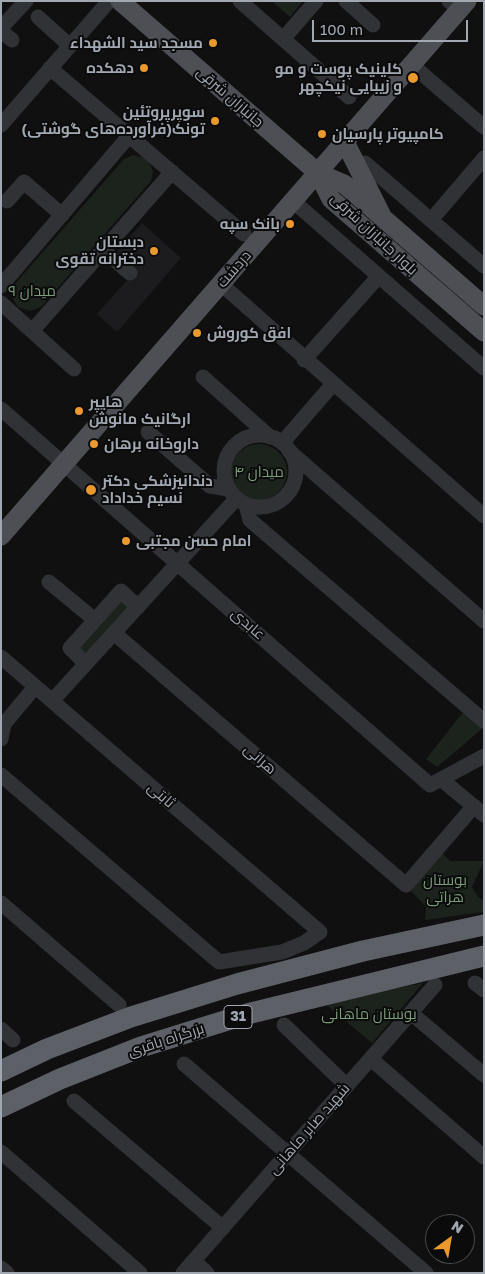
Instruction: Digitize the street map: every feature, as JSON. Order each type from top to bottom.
[{"type":"highway","name":"31","points":[[1,1070],[131,1017],[237,984],[363,952],[484,925]]},
{"type":"highway","name":"بزرگراه باقری","points":[[1,1107],[60,1079],[141,1047],[246,1014],[484,956]]},
{"type":"main road","name":"جانبازان شرقی","points":[[120,1],[318,172]]},
{"type":"main road","name":"دردشت","points":[[1,536],[412,65],[459,4]]},
{"type":"main road","points":[[345,142],[372,191],[384,220]]},
{"type":"main road","name":"بلوار جانبازان شرقی","points":[[318,172],[344,184],[484,306]]},
{"type":"main road","name":"بلوار جانبازان شرقی","points":[[318,172],[332,199],[484,332]]},
{"type":"street","points":[[1,124],[109,1]]},
{"type":"street","points":[[283,39],[316,1]]},
{"type":"street","points":[[346,1],[373,25]]},
{"type":"street","points":[[249,4],[283,39],[349,97]]},
{"type":"street","points":[[5,33],[34,7],[70,46]]},
{"type":"street","points":[[412,65],[484,127]]},
{"type":"street","points":[[50,68],[244,234]]},
{"type":"street","points":[[1,286],[129,136]]},
{"type":"street","points":[[432,219],[484,158]]},
{"type":"street","points":[[365,163],[432,219],[484,266]]},
{"type":"street","points":[[32,331],[172,172]]},
{"type":"street","points":[[7,201],[24,182],[62,215]]},
{"type":"street","points":[[293,201],[484,368]]},
{"type":"street","points":[[103,250],[130,273]]},
{"type":"street","points":[[304,360],[379,276]]},
{"type":"street","points":[[220,284],[304,360],[484,516]]},
{"type":"street","points":[[4,312],[32,331],[74,369]]},
{"type":"street","points":[[203,378],[484,621]]},
{"type":"street","points":[[280,444],[333,384]]},
{"type":"street","name":"عابدی","points":[[1,409],[436,782],[479,810]]},
{"type":"street","points":[[148,432],[210,486],[237,498],[257,507],[269,506],[279,502],[288,494],[293,484],[296,473],[280,444],[258,436],[246,438],[236,444],[228,454],[224,472],[237,498],[250,520],[484,721]]},
{"type":"street","points":[[52,701],[237,498]]},
{"type":"street","points":[[49,582],[95,620]]},
{"type":"street","points":[[86,664],[70,648],[121,591],[138,607]]},
{"type":"street","name":"هراتی","points":[[114,633],[406,885],[479,810]]},
{"type":"street","name":"ثابتی","points":[[1,657],[320,932],[304,943],[274,954],[219,962],[1,775]]},
{"type":"street","points":[[2,729],[35,687]]},
{"type":"street","points":[[436,782],[484,756]]},
{"type":"street","points":[[1,903],[119,1005]]},
{"type":"street","name":"شهید صابر ماهانی","points":[[183,1273],[436,985]]},
{"type":"street","points":[[411,1013],[484,1075]]},
{"type":"street","points":[[284,1025],[347,1086]]},
{"type":"street","points":[[1,1029],[13,1040]]},
{"type":"street","points":[[371,1059],[484,1157]]},
{"type":"street","points":[[184,1064],[426,1273]]},
{"type":"street","points":[[74,1101],[223,1228]]},
{"type":"street","points":[[1,1152],[140,1273]]},
{"type":"street","points":[[194,1261],[207,1273]]},
{"type":"street","points":[[1,1268],[7,1273]]},
{"type":"shaded area","points":[[142,223],[181,258],[117,332],[97,314],[137,269],[117,251]]},
{"type":"green space","points":[[272,1],[303,1],[290,17]]},
{"type":"green space","name":"میدان ۹","points":[[133,155],[142,157],[149,162],[153,171],[151,181],[41,307],[30,311],[18,307],[12,297],[14,285],[124,159]]},
{"type":"green space","name":"میدان ۴","points":[[253,444],[265,444],[275,448],[283,456],[287,472],[283,488],[275,496],[265,500],[253,500],[243,496],[235,488],[231,478],[231,466],[235,456],[243,448]]},
{"type":"green space","points":[[121,597],[133,607],[87,659],[75,648]]},
{"type":"green space","points":[[464,711],[483,728],[437,767],[426,759]]},
{"type":"green space","name":"بوستان هراتی","points":[[440,851],[450,861],[484,861],[472,887],[478,897],[484,901],[484,912],[425,920],[426,907],[411,891]]},
{"type":"green space","name":"بوستان ماهانی","points":[[423,983],[372,1043],[323,1002]]},
{"type":"place","name":"مسجد سید الشهداء","points":[[213,43]]},
{"type":"place","name":"دهکده","points":[[144,68]]},
{"type":"place","name":"کلینیک پوست و مو و زیبایی نیکچهر","points":[[413,78]]},
{"type":"place","name":"سوپرپروتئین تونک(فرآورده‌های گوشتی)","points":[[215,121]]},
{"type":"place","name":"کامپیوتر پارسیان","points":[[322,134]]},
{"type":"place","name":"بانک سپه","points":[[290,224]]},
{"type":"place","name":"دبستان دخترانه تقوی","points":[[154,251]]},
{"type":"place","name":"افق کوروش","points":[[197,333]]},
{"type":"place","name":"هایپر ارگانیک مانوش","points":[[79,411]]},
{"type":"place","name":"داروخانه برهان","points":[[94,444]]},
{"type":"place","name":"دندانپزشکی دکتر نسیم خداداد","points":[[91,490]]},
{"type":"place","name":"امام حسن مجتبی","points":[[126,541]]}]
